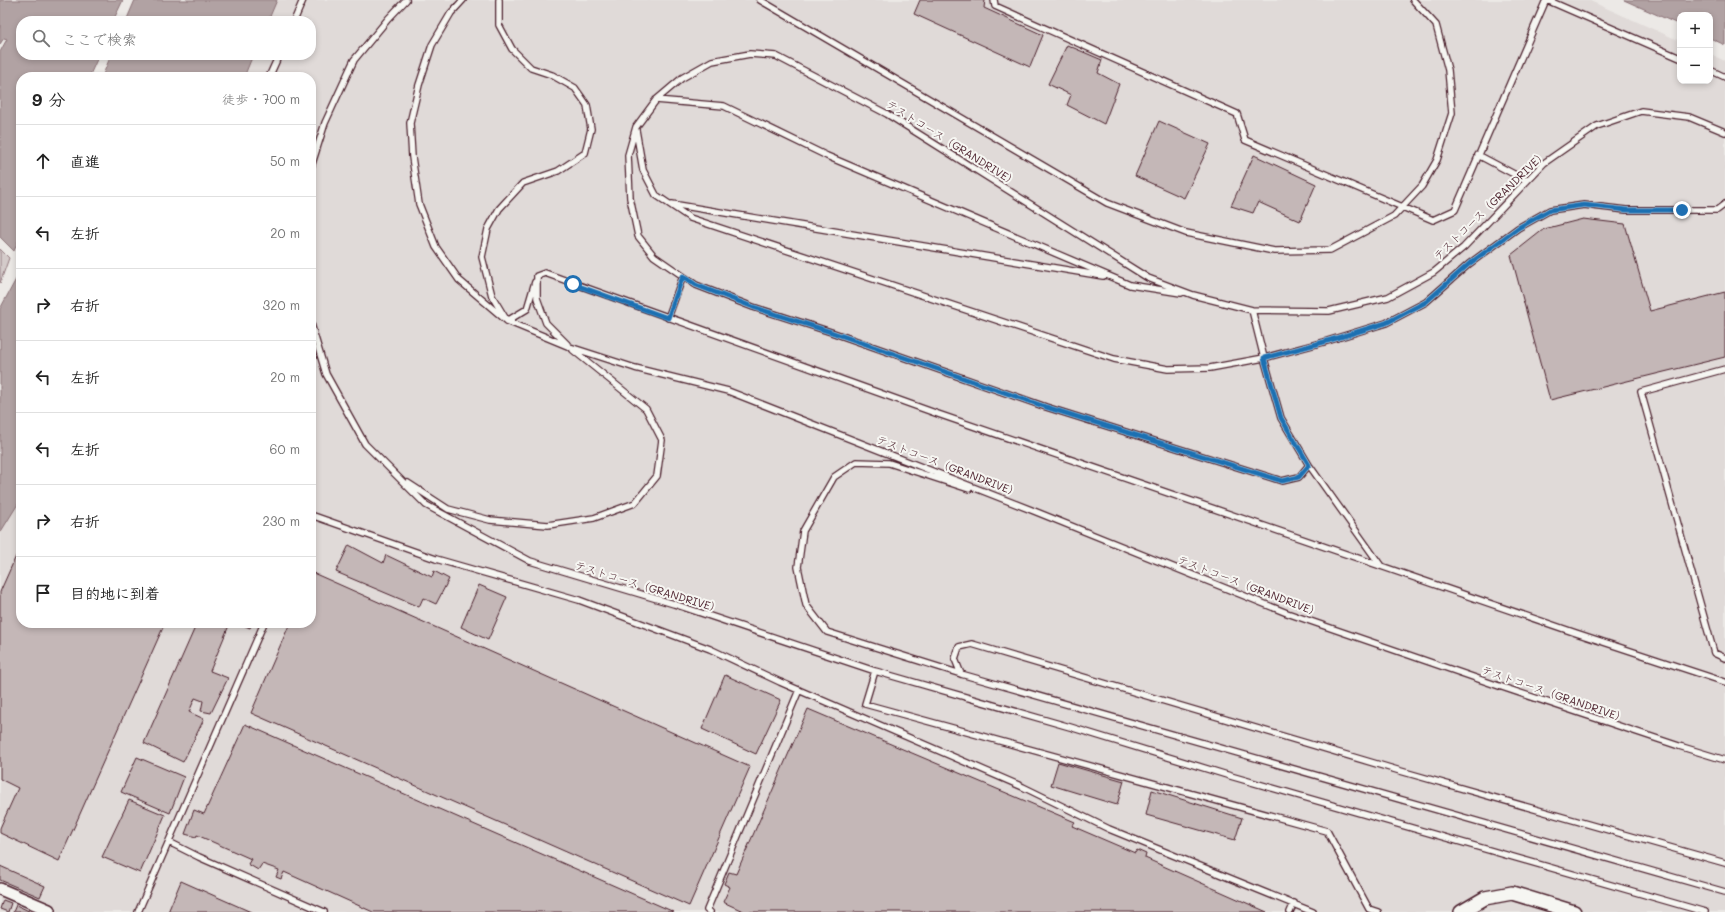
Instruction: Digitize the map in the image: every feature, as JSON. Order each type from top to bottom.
[{"type":"street","points":[[0,889],[49,910],[48,912]]},
{"type":"street","points":[[1462,912],[1485,898],[1512,894],[1574,912]]},
{"type":"lane","points":[[296,16],[303,0]]},
{"type":"lane","points":[[316,152],[326,123],[354,60],[406,0]]},
{"type":"lane","name":"テストコース（GRANDRIVE）","points":[[463,0],[451,13],[432,45],[419,85],[410,123],[412,157],[419,204],[436,246],[459,280],[508,321],[570,347],[635,368],[728,391],[1034,511],[1287,613],[1499,686],[1725,760]]},
{"type":"lane","points":[[499,0],[499,25],[512,49],[531,68],[552,75],[575,88],[587,106],[591,129],[585,153],[558,171],[523,183],[499,209],[488,229],[482,257],[492,296],[508,321],[527,308],[537,276]]},
{"type":"lane","points":[[760,0],[1107,203],[1186,233],[1274,251],[1330,250],[1394,216],[1422,186],[1437,160],[1452,113],[1448,70],[1436,25],[1414,0]]},
{"type":"lane","points":[[994,0],[995,6],[1237,114],[1246,140],[1433,220],[1455,210],[1546,0],[1677,57]]},
{"type":"lane","name":"テストコース（GRANDRIVE）","points":[[1309,465],[1299,477],[1282,481],[1046,407],[831,332],[753,307],[696,285],[654,256],[638,236],[630,198],[628,155],[636,127],[656,100],[682,78],[712,61],[750,54],[776,56],[887,114],[1148,278],[1193,295],[1252,310],[1329,311],[1388,297],[1434,272],[1464,246],[1544,163],[1597,126],[1641,111],[1690,116],[1725,132]]},
{"type":"lane","points":[[271,72],[277,60]]},
{"type":"lane","points":[[1713,71],[1725,77]]},
{"type":"lane","points":[[656,100],[724,106],[827,156],[1130,285],[1193,295]]},
{"type":"lane","points":[[636,127],[643,170],[656,195],[690,218],[1114,359],[1168,368],[1210,368],[1264,358],[1386,323],[1426,302],[1475,259],[1518,228],[1550,210],[1584,205],[1626,210],[1717,210],[1725,204]]},
{"type":"lane","points":[[1478,155],[1527,181]]},
{"type":"lane","points":[[668,204],[1113,278]]},
{"type":"lane","points":[[537,276],[545,273],[931,412],[1725,682]]},
{"type":"lane","points":[[398,477],[448,509],[490,520],[548,525],[594,518],[635,503],[657,476],[662,440],[646,409],[570,347],[546,323],[537,298],[537,276]]},
{"type":"lane","points":[[668,318],[683,276]]},
{"type":"lane","points":[[1252,310],[1281,418],[1309,465],[1381,566]]},
{"type":"lane","name":"テストコース（GRANDRIVE）","points":[[316,341],[326,374],[365,444],[426,505],[530,561],[674,604],[875,671],[1070,727],[1227,775],[1705,912]]},
{"type":"lane","points":[[1725,369],[1641,392],[1714,653],[1725,658]]},
{"type":"lane","points":[[1034,511],[889,463],[856,462],[834,477],[802,531],[798,567],[806,605],[827,632],[961,674],[1725,892]]},
{"type":"lane","points":[[316,517],[436,559],[579,600],[710,649],[799,690],[1023,787],[1109,829],[1313,912]]},
{"type":"lane","points":[[138,912],[262,628]]},
{"type":"lane","points":[[961,674],[955,659],[959,647],[972,644],[1397,770],[1725,863]]},
{"type":"lane","points":[[875,671],[865,704],[1328,831],[1369,908],[1378,912]]},
{"type":"lane","points":[[710,912],[707,910],[799,690]]},
{"type":"lane","points":[[169,842],[199,857],[324,912]]},
{"type":"lane","points":[[1290,912],[1294,903]]},
{"type":"shaded area","points":[[0,0],[123,0],[115,16],[16,16],[16,60],[97,60],[91,72],[16,72],[16,246],[14,251],[0,237],[0,52],[7,39],[4,38],[0,44]]},
{"type":"shaded area","points":[[135,0],[277,0],[270,16],[128,16]]},
{"type":"shaded area","points":[[266,0],[1588,0],[1677,40],[1677,84],[1713,84],[1713,55],[1725,61],[1725,912],[0,912],[0,489],[16,466],[16,628],[316,628],[316,72],[232,72],[238,60],[316,60],[316,16],[258,16]]},
{"type":"shaded area","points":[[1624,0],[1725,0],[1725,45],[1713,39],[1713,12],[1677,12],[1677,24]]},
{"type":"shaded area","points":[[109,60],[251,60],[246,72],[104,72]]},
{"type":"shaded area","points":[[0,249],[9,258],[0,283]]},
{"type":"shaded area","points":[[16,279],[16,507],[0,533],[0,309]]},
{"type":"building","points":[[920,0],[985,0],[984,8],[1043,35],[1030,67],[914,14]]},
{"type":"building","points":[[1067,45],[1102,60],[1098,73],[1119,84],[1104,124],[1067,105],[1071,95],[1048,84]]},
{"type":"building","points":[[1159,121],[1210,144],[1184,198],[1135,176]]},
{"type":"building","points":[[1254,155],[1316,184],[1300,221],[1258,202],[1253,213],[1231,206]]},
{"type":"building","points":[[1583,219],[1625,224],[1650,311],[1725,292],[1725,357],[1550,400],[1511,255],[1544,229]]},
{"type":"building","points":[[349,545],[383,563],[386,555],[432,577],[434,571],[449,579],[436,604],[423,598],[419,607],[336,572]]},
{"type":"building","points":[[16,556],[16,628],[163,628],[59,861],[0,833],[0,828],[18,788],[0,779],[0,592]]},
{"type":"building","points":[[316,574],[750,767],[689,906],[251,713],[288,628],[316,628]]},
{"type":"building","points":[[479,585],[507,597],[488,640],[461,627]]},
{"type":"building","points":[[195,628],[228,628],[210,671],[228,678],[211,713],[201,711],[203,701],[195,698],[189,712],[204,719],[183,762],[144,743]]},
{"type":"building","points":[[725,675],[781,700],[756,754],[702,729]]},
{"type":"building","points":[[808,709],[1075,822],[1072,826],[1135,853],[1137,850],[1146,854],[1145,858],[1267,912],[745,912],[723,902],[730,887],[724,884],[729,872],[736,874]]},
{"type":"building","points":[[245,724],[674,912],[373,912],[284,872],[281,879],[276,877],[279,870],[262,864],[258,870],[248,864],[251,859],[197,835],[196,837],[185,834],[194,810],[204,814]]},
{"type":"building","points":[[137,757],[184,777],[170,813],[121,792]]},
{"type":"building","points":[[1058,762],[1124,781],[1117,805],[1051,785]]},
{"type":"building","points":[[1152,790],[1242,818],[1235,840],[1146,815]]},
{"type":"building","points":[[129,800],[165,815],[140,873],[102,857]]},
{"type":"building","points":[[0,866],[45,886],[40,897],[0,880]]},
{"type":"building","points":[[181,881],[251,912],[168,912]]},
{"type":"building","points":[[3,900],[11,903],[8,912],[0,909]]},
{"type":"building","points":[[16,905],[31,912],[13,912]]},
{"type":"route","points":[[573,284],[668,318],[683,276],[696,285],[753,307],[831,332],[1046,407],[1282,481],[1299,477],[1309,465],[1281,418],[1264,358],[1386,323],[1426,302],[1469,264],[1518,228],[1550,210],[1584,205],[1626,210],[1682,210]]}]
